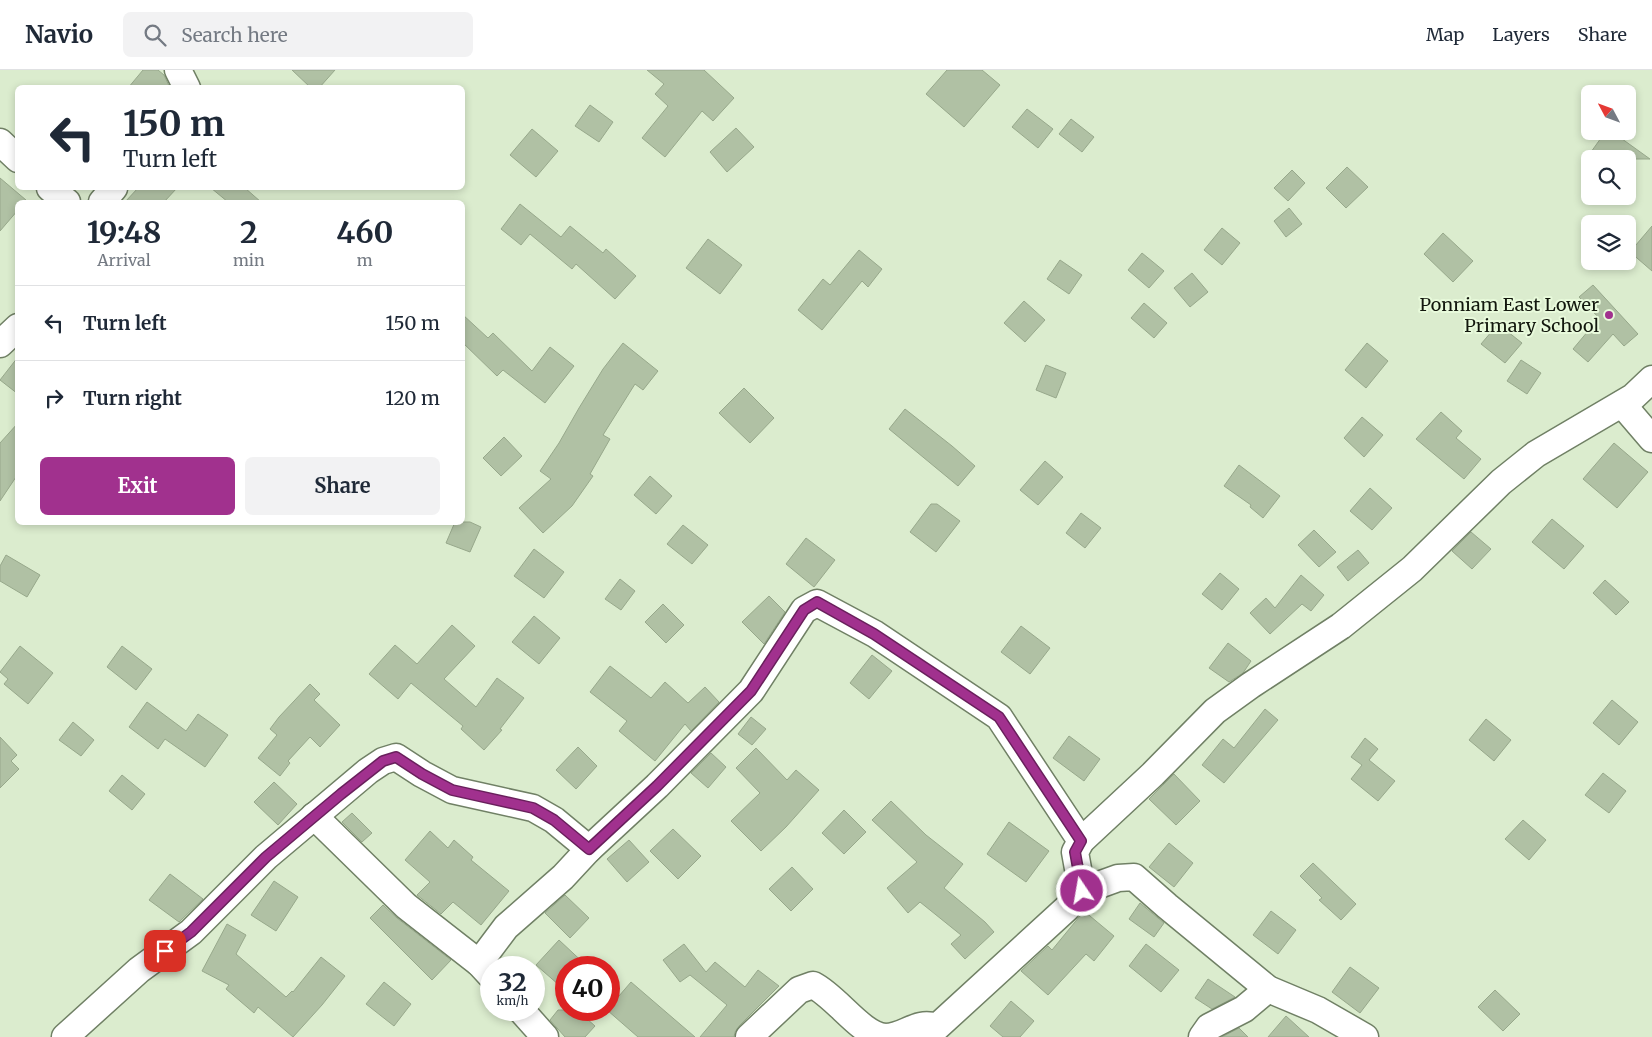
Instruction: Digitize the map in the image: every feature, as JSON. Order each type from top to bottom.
[{"type":"street","points":[[178,70],[186,85]]},
{"type":"street","points":[[0,142],[15,156]]},
{"type":"street","points":[[52,190],[65,200]]},
{"type":"street","points":[[104,200],[112,190]]},
{"type":"street","points":[[0,344],[15,330]]},
{"type":"street","points":[[1082,891],[1075,852],[1081,841],[1153,774],[1215,711],[1348,620],[1412,569],[1501,482],[1536,454],[1634,397],[1652,379]]},
{"type":"street","points":[[1622,404],[1652,439]]},
{"type":"street","points":[[492,956],[506,927],[563,877],[589,849],[657,786],[751,691],[804,610],[817,602],[874,634],[999,717],[1081,841]]},
{"type":"street","points":[[65,1037],[139,970],[191,932],[266,857],[368,771],[383,761],[396,757],[452,790],[533,808],[554,820],[589,849]]},
{"type":"street","points":[[314,816],[406,906],[480,965]]},
{"type":"street","points":[[749,1037],[799,990],[813,985],[824,991],[866,1030],[884,1037],[900,1036],[915,1026],[928,1024],[941,1032],[1082,891],[1118,878],[1134,877],[1268,989],[1318,1010],[1365,1037]]},
{"type":"street","points":[[1202,1037],[1209,1027],[1244,1009],[1268,989]]},
{"type":"street","points":[[531,1021],[545,1037]]},
{"type":"building","points":[[143,70],[158,70],[164,75],[169,85],[130,85]]},
{"type":"building","points":[[292,70],[335,70],[322,85],[308,85]]},
{"type":"building","points":[[647,70],[704,70],[734,98],[713,121],[702,111],[665,157],[642,138],[668,106],[655,94],[664,84]]},
{"type":"building","points":[[947,70],[982,70],[1000,85],[964,127],[926,94]]},
{"type":"building","points":[[590,105],[613,122],[599,142],[575,126]]},
{"type":"building","points":[[1027,109],[1053,129],[1038,148],[1012,127]]},
{"type":"building","points":[[1071,119],[1094,137],[1082,152],[1059,134]]},
{"type":"building","points":[[736,128],[754,147],[727,172],[710,152]]},
{"type":"building","points":[[532,129],[558,151],[536,177],[510,155]]},
{"type":"building","points":[[1600,140],[1624,140],[1650,159],[1636,159],[1636,150],[1592,150]]},
{"type":"building","points":[[1347,167],[1368,187],[1346,208],[1326,188]]},
{"type":"building","points":[[1292,170],[1305,183],[1288,201],[1274,188]]},
{"type":"building","points":[[0,178],[26,200],[15,200],[15,214],[0,231]]},
{"type":"building","points":[[136,190],[175,190],[166,200],[127,200]]},
{"type":"building","points":[[213,190],[247,190],[259,200],[226,200]]},
{"type":"building","points":[[520,204],[561,237],[570,226],[603,253],[606,249],[636,276],[615,299],[576,264],[572,269],[530,234],[521,245],[501,229]]},
{"type":"building","points":[[1289,208],[1302,224],[1286,237],[1274,221]]},
{"type":"building","points":[[1652,226],[1652,271],[1636,257],[1636,245]]},
{"type":"building","points":[[1222,228],[1240,243],[1222,265],[1204,250]]},
{"type":"building","points":[[1443,233],[1473,261],[1453,282],[1424,254]]},
{"type":"building","points":[[708,239],[742,265],[720,294],[686,268]]},
{"type":"building","points":[[859,250],[882,269],[868,287],[862,281],[822,330],[798,310],[823,279],[830,285]]},
{"type":"building","points":[[1142,253],[1164,271],[1149,288],[1128,270]]},
{"type":"building","points":[[1060,260],[1082,275],[1069,294],[1047,279]]},
{"type":"building","points":[[1192,273],[1208,292],[1190,307],[1174,288]]},
{"type":"building","name":"Ponniam East Lower Primary School","points":[[1593,285],[1638,334],[1624,346],[1613,334],[1588,362],[1573,349],[1599,318],[1579,297]]},
{"type":"building","points":[[1024,301],[1045,320],[1025,342],[1004,323]]},
{"type":"building","points":[[1144,303],[1167,323],[1154,338],[1131,318]]},
{"type":"building","points":[[465,317],[488,338],[493,333],[532,371],[550,347],[574,366],[545,403],[503,370],[497,376],[465,345]]},
{"type":"building","points":[[1498,324],[1522,343],[1505,363],[1481,344]]},
{"type":"building","points":[[623,343],[658,371],[643,390],[635,384],[603,435],[610,439],[590,474],[593,476],[572,506],[543,533],[519,508],[551,479],[540,471],[603,369]]},
{"type":"building","points":[[1367,343],[1388,361],[1366,388],[1345,370]]},
{"type":"building","points":[[1521,360],[1541,373],[1527,394],[1507,381]]},
{"type":"building","points":[[15,361],[15,392],[0,380]]},
{"type":"building","points":[[1046,365],[1066,373],[1056,398],[1036,390]]},
{"type":"building","points":[[744,388],[774,418],[750,443],[719,413]]},
{"type":"building","points":[[905,409],[975,466],[958,486],[889,429]]},
{"type":"building","points":[[1441,412],[1462,431],[1456,438],[1481,459],[1464,479],[1416,439]]},
{"type":"building","points":[[1362,417],[1383,435],[1364,457],[1344,438]]},
{"type":"building","points":[[15,426],[15,478],[0,501],[0,443]]},
{"type":"building","points":[[504,437],[522,456],[501,476],[483,458]]},
{"type":"building","points":[[1614,443],[1648,472],[1617,508],[1583,479]]},
{"type":"building","points":[[1045,461],[1063,477],[1038,505],[1020,490]]},
{"type":"building","points":[[1239,465],[1280,496],[1263,518],[1250,507],[1251,505],[1224,486]]},
{"type":"building","points":[[650,476],[672,496],[656,514],[634,495]]},
{"type":"building","points":[[1370,488],[1392,508],[1372,530],[1350,511]]},
{"type":"building","points":[[931,504],[937,504],[960,521],[936,552],[910,532]]},
{"type":"building","points":[[1081,513],[1101,528],[1085,548],[1066,533]]},
{"type":"building","points":[[1552,519],[1584,546],[1564,569],[1532,542]]},
{"type":"building","points":[[465,522],[470,522],[481,527],[470,552],[446,543],[454,525],[465,525]]},
{"type":"building","points":[[683,525],[708,545],[692,564],[667,544]]},
{"type":"building","points":[[1314,530],[1336,552],[1319,567],[1298,545]]},
{"type":"building","points":[[1471,532],[1491,549],[1472,569],[1452,551]]},
{"type":"building","points":[[806,538],[835,560],[814,587],[786,564]]},
{"type":"building","points":[[534,549],[564,572],[544,598],[514,576]]},
{"type":"building","points":[[1358,550],[1369,563],[1348,581],[1337,567]]},
{"type":"building","points":[[6,555],[40,575],[27,597],[0,581],[0,566]]},
{"type":"building","points":[[1220,573],[1239,589],[1222,610],[1202,594]]},
{"type":"building","points":[[1301,575],[1324,595],[1311,611],[1302,604],[1270,634],[1250,613],[1266,598],[1275,608]]},
{"type":"building","points":[[620,579],[635,591],[621,610],[605,599]]},
{"type":"building","points":[[1605,580],[1629,602],[1616,615],[1593,593]]},
{"type":"building","points":[[769,596],[785,612],[764,644],[742,622]]},
{"type":"building","points":[[663,604],[684,625],[666,643],[645,622]]},
{"type":"building","points":[[534,616],[560,638],[539,664],[512,642]]},
{"type":"building","points":[[452,625],[475,646],[444,679],[476,707],[497,678],[524,698],[500,729],[502,730],[484,750],[461,729],[463,726],[411,683],[398,699],[369,674],[395,645],[417,664]]},
{"type":"building","points":[[1021,626],[1050,648],[1030,674],[1001,652]]},
{"type":"building","points":[[1228,643],[1251,661],[1243,673],[1229,682],[1209,668]]},
{"type":"building","points":[[20,646],[53,673],[28,704],[4,684],[8,679],[0,672]]},
{"type":"building","points":[[122,646],[152,669],[136,690],[107,667]]},
{"type":"building","points":[[872,655],[892,671],[869,699],[850,683]]},
{"type":"building","points":[[610,666],[651,698],[665,682],[688,703],[705,687],[719,702],[691,731],[685,724],[655,761],[619,731],[627,721],[590,692]]},
{"type":"building","points":[[310,684],[320,694],[314,700],[340,725],[320,747],[310,737],[288,761],[290,763],[280,776],[258,758],[277,735],[270,729]]},
{"type":"building","points":[[1612,700],[1638,722],[1619,745],[1593,723]]},
{"type":"building","points":[[147,702],[186,731],[198,714],[228,735],[205,767],[165,739],[158,749],[129,727]]},
{"type":"building","points":[[1265,709],[1278,720],[1224,783],[1202,765],[1223,739],[1234,748]]},
{"type":"building","points":[[751,717],[766,729],[752,745],[738,734]]},
{"type":"building","points":[[1486,719],[1511,740],[1494,761],[1469,740]]},
{"type":"building","points":[[73,722],[94,740],[81,756],[59,740]]},
{"type":"building","points":[[1069,736],[1100,759],[1084,781],[1053,758]]},
{"type":"building","points":[[0,737],[17,755],[11,761],[19,769],[0,788]]},
{"type":"building","points":[[1365,738],[1378,749],[1369,760],[1395,781],[1378,801],[1351,779],[1362,765],[1351,757]]},
{"type":"building","points":[[578,747],[597,766],[576,789],[556,770]]},
{"type":"building","points":[[756,748],[787,780],[796,770],[819,790],[786,827],[761,851],[731,821],[760,793],[736,768]]},
{"type":"building","points":[[711,753],[726,767],[708,788],[691,773]]},
{"type":"building","points":[[1603,773],[1626,791],[1609,813],[1585,795]]},
{"type":"building","points":[[1174,774],[1200,801],[1176,825],[1149,799]]},
{"type":"building","points":[[122,775],[145,794],[132,810],[109,791]]},
{"type":"building","points":[[274,782],[297,804],[278,825],[254,802]]},
{"type":"building","points":[[891,801],[926,835],[963,864],[944,888],[985,922],[994,932],[965,959],[951,944],[961,935],[920,902],[908,913],[887,888],[917,862],[872,820]]},
{"type":"building","points":[[844,810],[866,832],[844,854],[822,833]]},
{"type":"building","points":[[352,813],[372,833],[362,842],[342,822]]},
{"type":"building","points":[[1523,820],[1546,840],[1529,860],[1505,839]]},
{"type":"building","points":[[1009,822],[1049,851],[1026,882],[987,854]]},
{"type":"building","points":[[673,829],[701,856],[678,879],[650,851]]},
{"type":"building","points":[[430,831],[448,848],[454,840],[473,857],[471,860],[509,891],[481,925],[453,902],[441,914],[417,895],[430,882],[405,860]]},
{"type":"building","points":[[629,840],[649,862],[627,882],[607,859]]},
{"type":"building","points":[[1169,843],[1193,863],[1174,887],[1149,867]]},
{"type":"building","points":[[1313,863],[1356,904],[1341,920],[1319,900],[1322,898],[1300,876]]},
{"type":"building","points":[[792,867],[813,889],[791,911],[769,889]]},
{"type":"building","points":[[170,874],[203,899],[179,922],[149,900]]},
{"type":"building","points":[[274,881],[298,897],[276,931],[251,915]]},
{"type":"building","points":[[565,895],[589,918],[570,938],[545,913]]},
{"type":"building","points":[[1140,903],[1164,923],[1154,937],[1129,919]]},
{"type":"building","points":[[383,905],[451,960],[432,980],[370,918]]},
{"type":"building","points":[[1084,911],[1114,936],[1094,961],[1086,954],[1048,995],[1021,971],[1048,946],[1052,950]]},
{"type":"building","points":[[1271,911],[1296,930],[1278,954],[1253,935]]},
{"type":"building","points":[[227,924],[246,935],[236,954],[286,997],[293,992],[321,957],[345,976],[293,1037],[258,1007],[254,1013],[226,989],[229,985],[202,971]]},
{"type":"building","points":[[559,940],[576,956],[555,956],[555,982],[545,973],[544,956]]},
{"type":"building","points":[[684,944],[706,972],[715,962],[745,987],[758,970],[779,986],[739,1026],[734,1037],[700,1037],[727,1005],[690,975],[680,982],[663,960]]},
{"type":"building","points":[[1146,944],[1179,970],[1161,992],[1129,966]]},
{"type":"building","points":[[1350,967],[1379,988],[1360,1013],[1332,992]]},
{"type":"building","points":[[1208,979],[1235,997],[1212,1009],[1195,998]]},
{"type":"building","points":[[384,982],[411,1004],[394,1026],[366,1004]]},
{"type":"building","points":[[631,982],[695,1037],[638,1037],[620,1021],[620,995]]},
{"type":"building","points":[[1495,990],[1520,1014],[1503,1031],[1478,1007]]},
{"type":"building","points":[[1011,1001],[1034,1021],[1020,1037],[1003,1037],[990,1026]]},
{"type":"building","points":[[555,1014],[555,1021],[589,1021],[595,1026],[585,1037],[565,1037],[550,1020]]},
{"type":"building","points":[[1286,1016],[1309,1037],[1268,1037]]},
{"type":"building","points":[[1239,1028],[1248,1037],[1222,1037]]},
{"type":"place","name":"Ponniam East Lower Primary School","points":[[1609,315]]},
{"type":"route","points":[[165,951],[191,932],[266,857],[368,771],[383,761],[396,757],[452,790],[533,808],[554,820],[589,849],[657,786],[751,691],[804,610],[817,602],[874,634],[999,717],[1081,841],[1075,852],[1075,861],[1082,891]]}]
